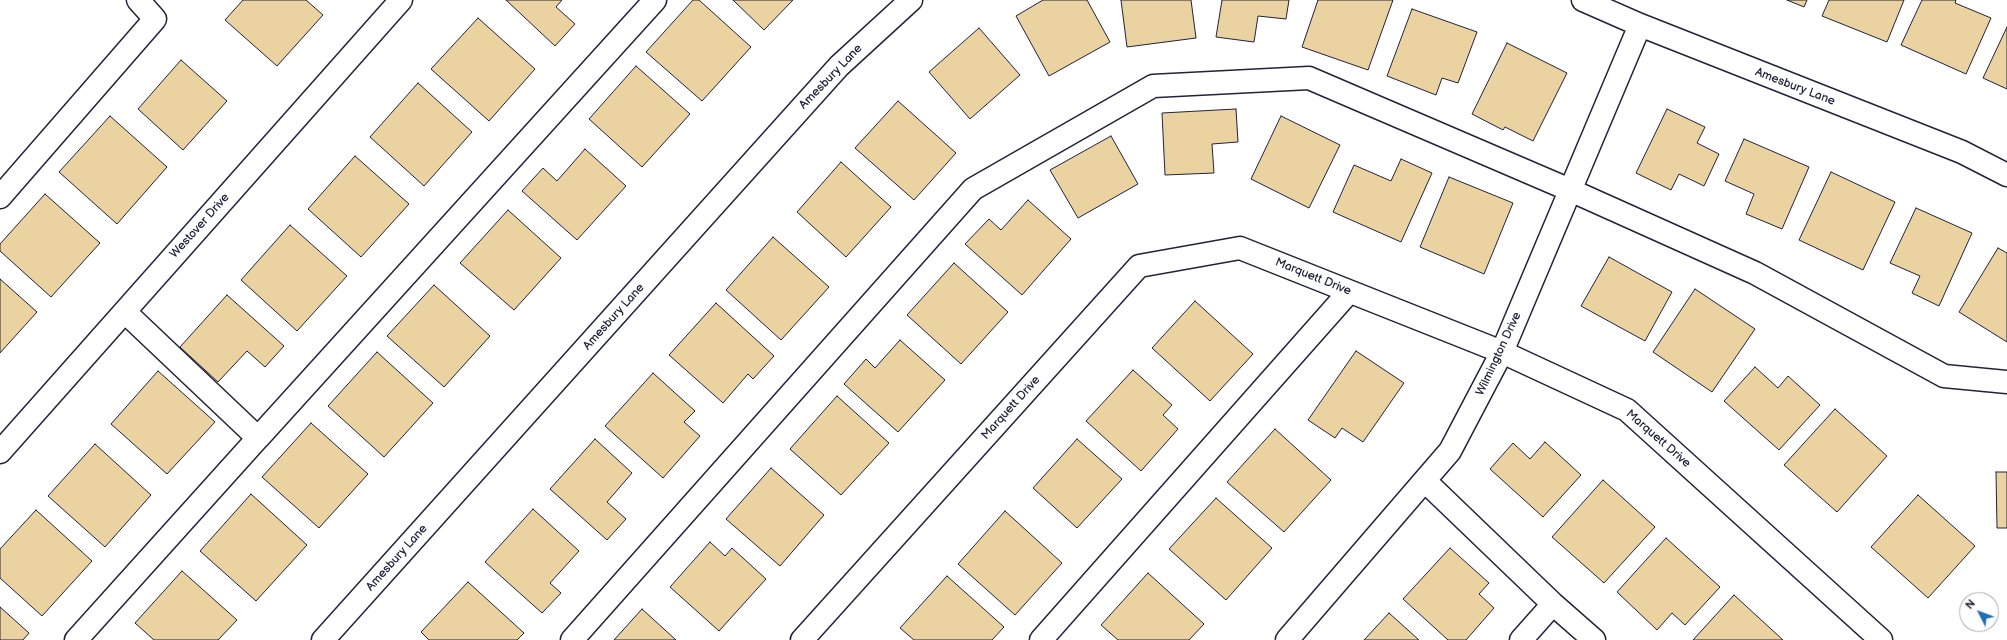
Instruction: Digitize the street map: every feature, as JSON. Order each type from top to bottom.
[{"type":"street","points":[[0,196],[155,19],[138,0]]},
{"type":"street","name":"Westover Drive","points":[[0,452],[401,0]]},
{"type":"street","points":[[76,640],[655,0]]},
{"type":"street","name":"Amesbury Lane","points":[[1583,0],[1640,25],[1962,152],[2007,175]]},
{"type":"street","name":"Amesbury Lane","points":[[323,640],[839,66],[908,1]]},
{"type":"street","name":"Wilmington Drive","points":[[1287,640],[1450,451],[1502,352],[1640,25]]},
{"type":"street","points":[[572,640],[973,189],[1153,86],[1309,78],[1570,190],[1755,273],[1944,376],[2007,382]]},
{"type":"street","name":"Marquett Drive","points":[[802,640],[1139,266],[1240,248],[1502,352],[1627,410],[1881,640]]},
{"type":"street","points":[[1042,640],[1349,292]]},
{"type":"street","points":[[125,312],[258,438]]},
{"type":"street","points":[[1425,481],[1553,604],[1594,640]]},
{"type":"street","points":[[1521,640],[1553,604]]},
{"type":"building","points":[[243,0],[306,0],[323,15],[277,66],[225,20]]},
{"type":"building","points":[[506,0],[562,0],[556,7],[575,24],[555,46]]},
{"type":"building","points":[[693,0],[699,0],[751,47],[702,101],[646,52]]},
{"type":"building","points":[[733,0],[793,0],[764,30]]},
{"type":"building","points":[[1043,0],[1087,0],[1110,42],[1049,76],[1016,16]]},
{"type":"building","points":[[1121,0],[1191,0],[1196,38],[1127,47]]},
{"type":"building","points":[[1222,0],[1289,0],[1286,19],[1258,16],[1254,42],[1216,37]]},
{"type":"building","points":[[1318,0],[1393,0],[1368,70],[1302,47]]},
{"type":"building","points":[[1787,0],[1807,0],[1804,7]]},
{"type":"building","points":[[1829,0],[1904,0],[1887,42],[1822,16]]},
{"type":"building","points":[[1922,0],[1956,0],[1955,3],[1991,18],[1966,74],[1901,45]]},
{"type":"building","points":[[1412,9],[1477,32],[1458,83],[1442,78],[1436,95],[1387,76]]},
{"type":"building","points":[[478,18],[535,69],[489,121],[431,69]]},
{"type":"building","points":[[2007,27],[2007,89],[1983,78]]},
{"type":"building","points":[[979,28],[1020,75],[970,119],[929,72]]},
{"type":"building","points":[[1507,43],[1567,73],[1533,141],[1505,127],[1503,130],[1472,114]]},
{"type":"building","points":[[181,60],[227,101],[183,150],[138,109]]},
{"type":"building","points":[[636,66],[690,114],[642,167],[589,119]]},
{"type":"building","points":[[418,83],[472,132],[424,186],[370,137]]},
{"type":"building","points":[[898,101],[956,153],[914,200],[855,148]]},
{"type":"building","points":[[1236,109],[1238,142],[1212,144],[1214,173],[1165,175],[1162,113]]},
{"type":"building","points":[[1667,109],[1705,127],[1697,143],[1719,154],[1704,186],[1679,174],[1671,190],[1636,173]]},
{"type":"building","points":[[110,116],[167,167],[117,224],[59,172]]},
{"type":"building","points":[[1281,116],[1340,145],[1309,208],[1251,179]]},
{"type":"building","points":[[1111,136],[1138,184],[1078,218],[1050,170]]},
{"type":"building","points":[[1744,139],[1809,167],[1782,229],[1746,214],[1754,194],[1725,181]]},
{"type":"building","points":[[585,149],[626,186],[577,240],[522,191],[543,168],[557,181]]},
{"type":"building","points":[[355,156],[409,204],[361,257],[308,209]]},
{"type":"building","points":[[1401,159],[1432,173],[1401,242],[1333,212],[1354,165],[1391,181]]},
{"type":"building","points":[[841,162],[891,207],[846,257],[797,212]]},
{"type":"building","points":[[1831,172],[1895,202],[1863,270],[1799,240]]},
{"type":"building","points":[[1449,177],[1513,203],[1484,274],[1420,247]]},
{"type":"building","points":[[45,194],[100,243],[51,297],[0,251],[0,244]]},
{"type":"building","points":[[1028,200],[1071,239],[1022,295],[965,244],[989,219],[1001,230]]},
{"type":"building","points":[[1916,208],[1972,233],[1939,306],[1912,293],[1920,276],[1890,263]]},
{"type":"building","points":[[508,210],[561,258],[514,310],[460,263]]},
{"type":"building","points":[[290,225],[347,276],[297,331],[241,280]]},
{"type":"building","points":[[773,237],[829,287],[781,340],[726,290]]},
{"type":"building","points":[[1998,248],[2007,253],[2007,342],[1959,312]]},
{"type":"building","points":[[1609,257],[1672,292],[1645,341],[1581,306]]},
{"type":"building","points":[[954,263],[1008,312],[961,364],[907,315]]},
{"type":"building","points":[[0,279],[37,312],[0,353]]},
{"type":"building","points":[[434,285],[490,336],[444,387],[387,336]]},
{"type":"building","points":[[1695,289],[1755,329],[1712,392],[1653,352]]},
{"type":"building","points":[[227,295],[284,346],[265,367],[247,351],[218,382],[180,347]]},
{"type":"building","points":[[1195,301],[1253,354],[1210,401],[1152,348]]},
{"type":"building","points":[[716,303],[774,356],[753,379],[748,374],[723,403],[669,355]]},
{"type":"building","points":[[900,340],[945,380],[898,432],[844,384],[866,359],[875,368]]},
{"type":"building","points":[[1356,351],[1404,383],[1363,442],[1342,428],[1335,438],[1308,420]]},
{"type":"building","points":[[377,352],[433,403],[384,457],[328,406]]},
{"type":"building","points":[[1755,367],[1778,388],[1788,376],[1820,405],[1779,450],[1724,401]]},
{"type":"building","points":[[1133,370],[1172,405],[1163,415],[1178,429],[1141,471],[1086,421]]},
{"type":"building","points":[[158,371],[215,422],[167,474],[111,424]]},
{"type":"building","points":[[653,373],[695,411],[684,422],[700,436],[663,478],[605,426]]},
{"type":"building","points":[[837,396],[889,443],[841,495],[790,449]]},
{"type":"building","points":[[1835,409],[1887,456],[1837,512],[1784,465]]},
{"type":"building","points":[[311,423],[368,474],[319,528],[262,477]]},
{"type":"building","points":[[1275,429],[1331,480],[1284,532],[1227,482]]},
{"type":"building","points":[[595,439],[632,473],[607,502],[626,519],[607,540],[550,489]]},
{"type":"building","points":[[1077,439],[1122,479],[1077,528],[1033,488]]},
{"type":"building","points":[[1545,442],[1581,475],[1543,517],[1490,469],[1513,443],[1530,459]]},
{"type":"building","points":[[95,444],[151,495],[105,547],[48,496]]},
{"type":"building","points":[[771,468],[824,515],[780,566],[726,519]]},
{"type":"building","points":[[1996,472],[2007,472],[2007,528],[1997,528]]},
{"type":"building","points":[[1603,480],[1655,527],[1604,583],[1552,537]]},
{"type":"building","points":[[251,494],[307,545],[256,601],[200,551]]},
{"type":"building","points":[[1918,495],[1975,546],[1928,598],[1871,547]]},
{"type":"building","points":[[1216,498],[1272,548],[1226,600],[1169,549]]},
{"type":"building","points":[[533,509],[579,551],[550,583],[561,593],[542,613],[485,562]]},
{"type":"building","points":[[36,510],[92,561],[42,616],[0,578],[0,549]]},
{"type":"building","points":[[1005,511],[1062,563],[1015,615],[958,564]]},
{"type":"building","points":[[1666,538],[1720,587],[1685,625],[1672,613],[1657,630],[1617,592]]},
{"type":"building","points":[[710,542],[725,556],[732,548],[766,579],[719,631],[670,587]]},
{"type":"building","points":[[1450,548],[1489,583],[1479,594],[1494,608],[1466,640],[1448,640],[1403,599]]},
{"type":"building","points":[[182,571],[237,620],[218,640],[154,640],[135,623]]},
{"type":"building","points":[[1148,573],[1204,624],[1189,640],[1118,640],[1101,625]]},
{"type":"building","points":[[947,576],[1004,627],[992,640],[914,640],[900,628]]},
{"type":"building","points":[[468,582],[524,633],[517,640],[429,640],[421,632]]},
{"type":"building","points":[[1734,595],[1783,640],[1693,640]]},
{"type":"building","points":[[0,607],[29,633],[23,640],[0,640]]},
{"type":"building","points":[[642,609],[676,640],[614,640]]},
{"type":"building","points":[[1389,613],[1419,640],[1364,640]]}]
